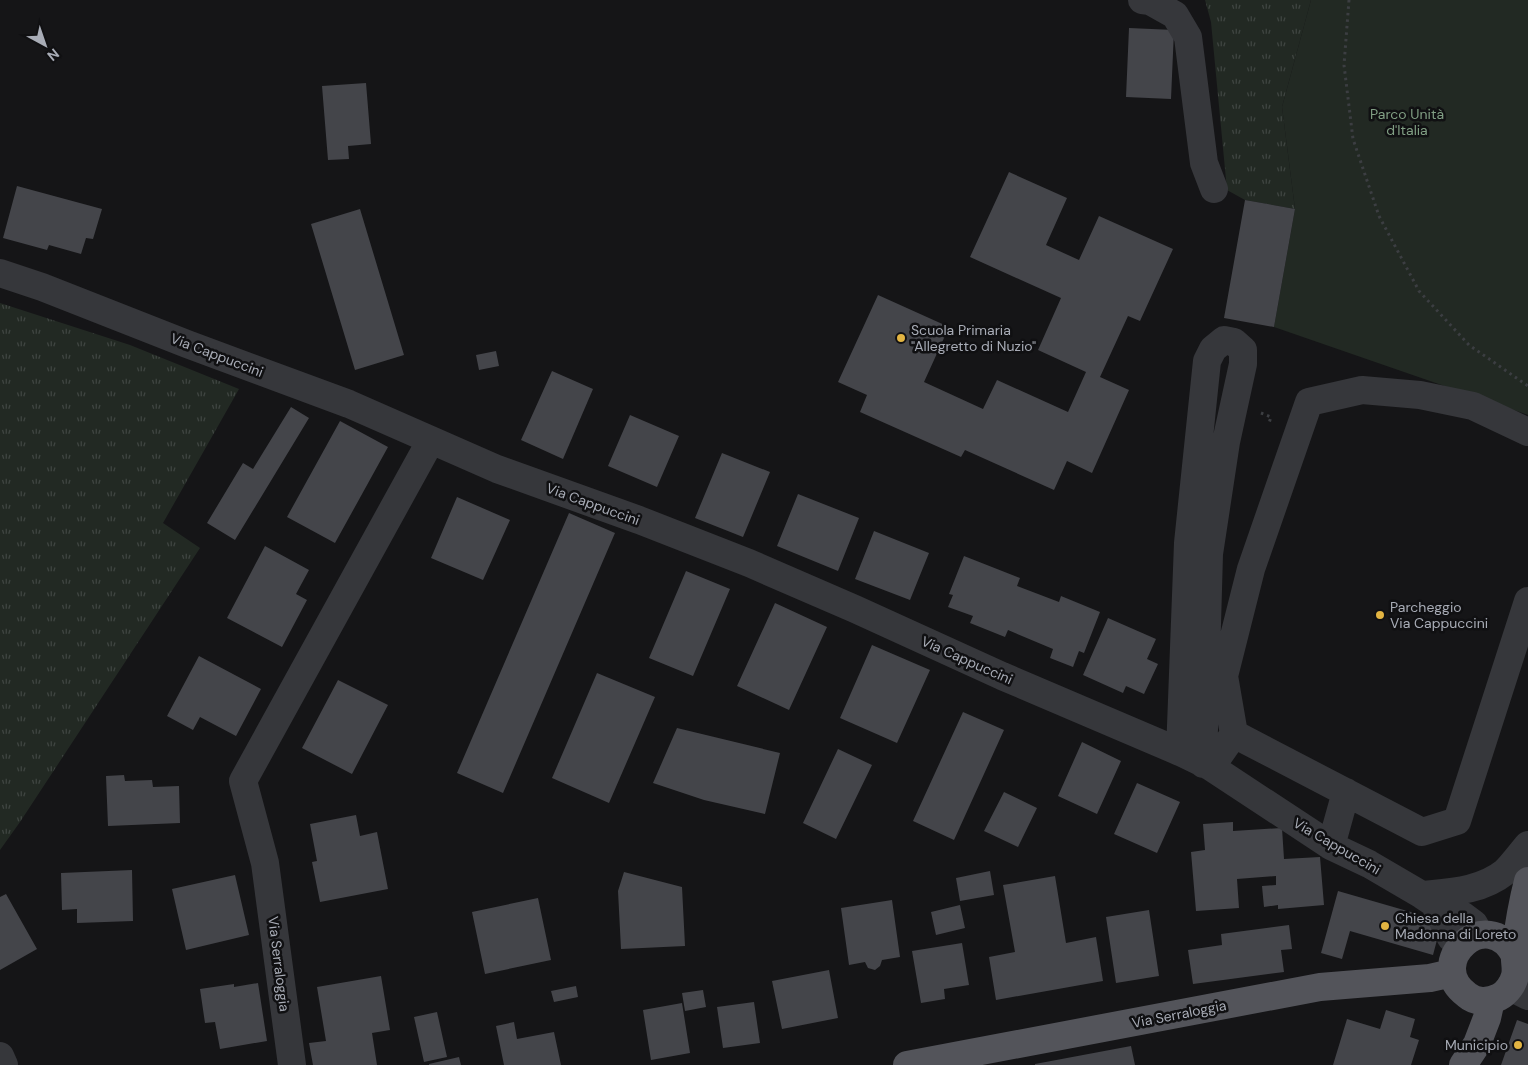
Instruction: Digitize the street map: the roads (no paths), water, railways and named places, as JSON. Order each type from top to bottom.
[{"type":"main road","points":[[1500,995],[1461,991],[1455,983],[1452,973],[1453,959],[1457,951],[1479,938],[1498,923],[1527,885]]},
{"type":"main road","points":[[1514,955],[1527,885]]},
{"type":"main road","points":[[1463,1065],[1477,1044],[1487,1018],[1500,995],[1515,977],[1514,955],[1510,946],[1504,941],[1479,938]]},
{"type":"main road","name":"Via Serraloggia","points":[[907,1065],[1320,987],[1430,978],[1452,973]]},
{"type":"street","points":[[1142,0],[1150,1],[1175,15],[1188,37],[1204,163],[1214,188]]},
{"type":"street","name":"Via Cappuccini","points":[[0,273],[42,287],[187,344],[349,404],[497,470],[639,520],[750,563],[1198,761],[1331,846],[1374,867],[1428,899],[1462,915],[1474,924],[1479,938]]},
{"type":"street","points":[[1224,340],[1234,342],[1243,350],[1243,364],[1226,442],[1209,554],[1198,761],[1188,543],[1207,361],[1213,349],[1224,340]]},
{"type":"street","points":[[1234,734],[1224,676],[1251,569],[1309,402],[1362,390],[1420,395],[1473,406],[1528,432]]},
{"type":"street","name":"Via Serraloggia","points":[[292,1065],[265,863],[244,781],[431,440]]},
{"type":"street","points":[[1234,734],[1422,832],[1457,821],[1528,600]]},
{"type":"street","points":[[1198,761],[1234,734]]},
{"type":"street","points":[[1331,846],[1346,792]]},
{"type":"street","points":[[1428,899],[1469,889],[1494,879],[1506,871],[1528,845]]},
{"type":"street","points":[[0,1056],[4,1065]]},
{"type":"place","name":"Scuola Primaria \"Allegretto di Nuzio\"","points":[[901,338]]},
{"type":"place","name":"Parcheggio Via Cappuccini","points":[[1380,615]]},
{"type":"place","name":"Chiesa della Madonna di Loreto","points":[[1385,926]]},
{"type":"place","name":"Municipio","points":[[1518,1045]]},
{"type":"park label","name":"Parco Unità d'Italia","points":[[1407,122]]}]
